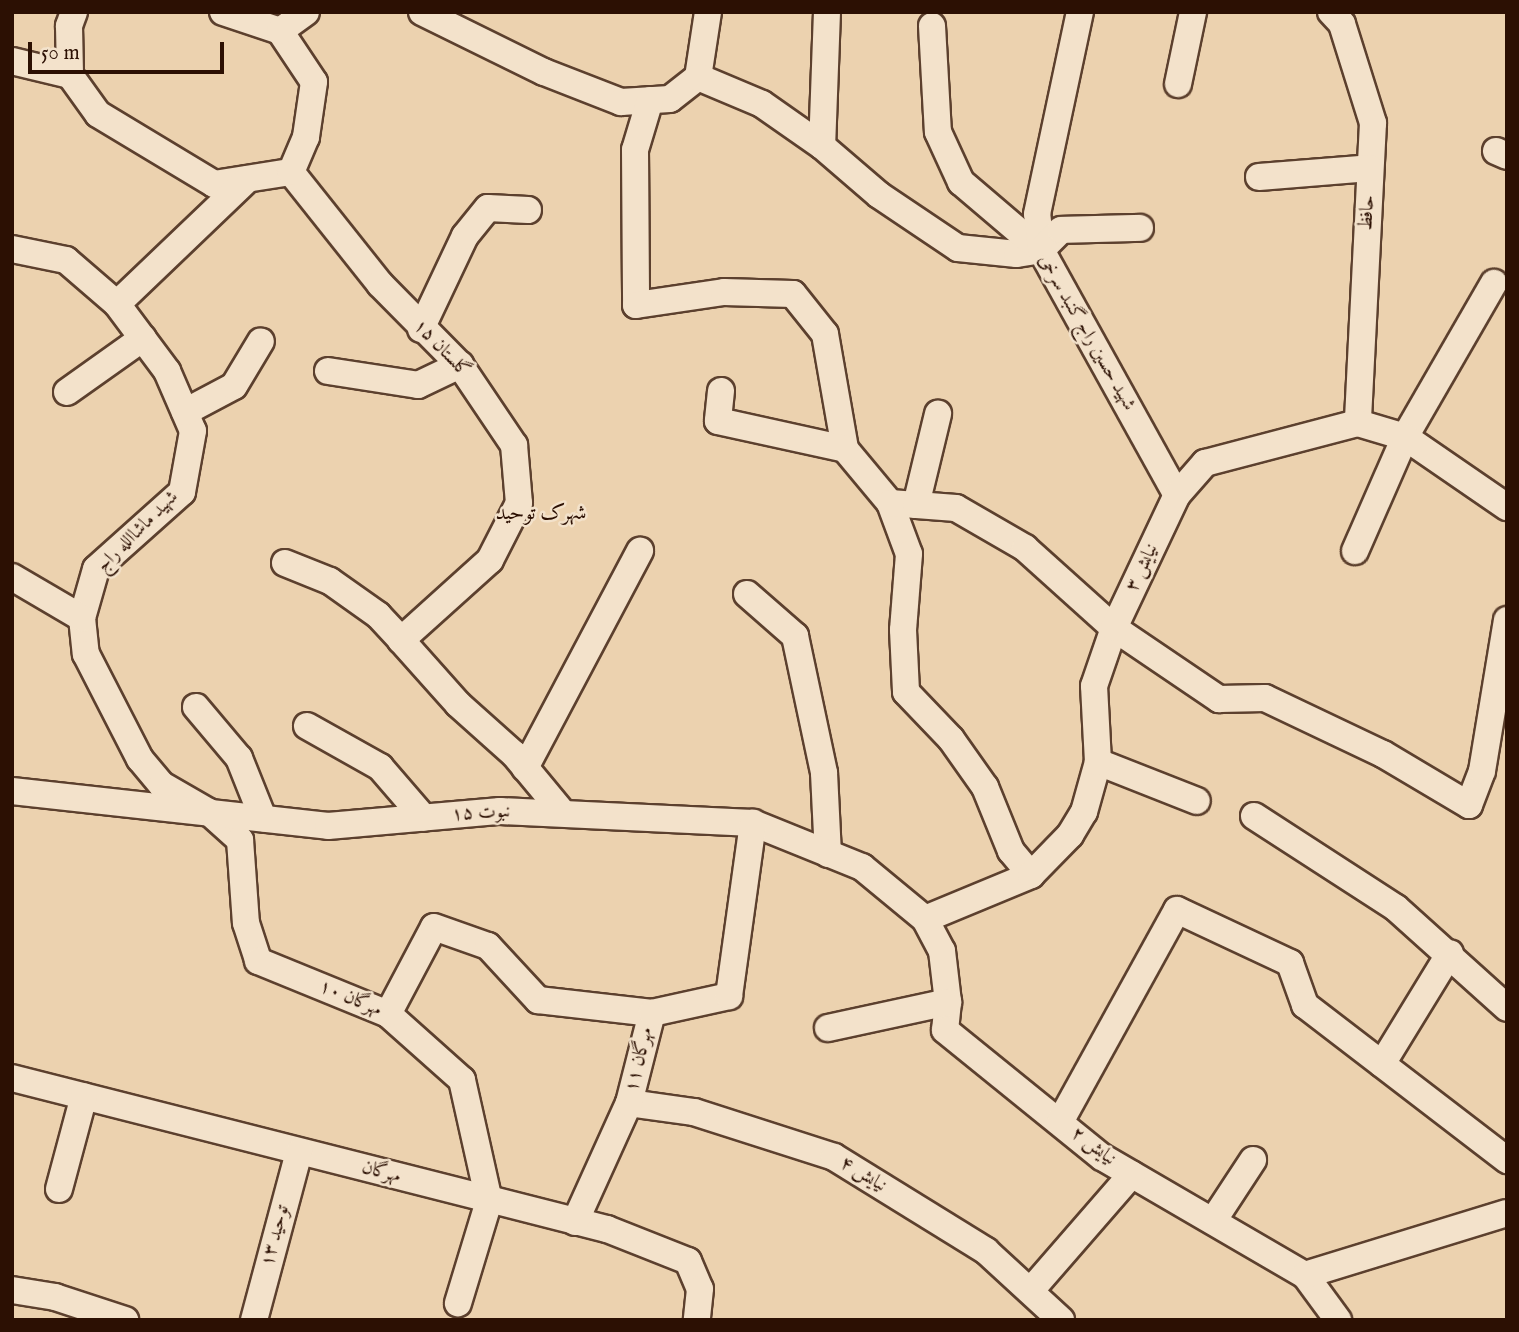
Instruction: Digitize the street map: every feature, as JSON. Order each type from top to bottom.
[{"type":"street","points":[[74,12],[69,26],[70,75],[97,114],[152,150],[214,184],[291,172],[306,137],[314,82],[265,22]]},
{"type":"street","points":[[223,12],[265,22],[306,12]]},
{"type":"street","points":[[422,12],[497,50],[621,102],[670,99],[698,77],[708,12]]},
{"type":"street","points":[[822,145],[827,12]]},
{"type":"street","points":[[1041,250],[1037,214],[1080,12]]},
{"type":"street","points":[[1178,84],[1192,12]]},
{"type":"street","name":"حافظ","points":[[1331,12],[1342,24],[1373,123],[1358,423]]},
{"type":"street","points":[[932,26],[938,132],[961,182],[1041,250]]},
{"type":"street","points":[[12,61],[70,75]]},
{"type":"street","name":"شهید حسین راج گنبد سرخی","points":[[698,77],[762,104],[822,145],[879,195],[958,248],[1017,254],[1041,250],[1177,495]]},
{"type":"street","points":[[650,100],[635,150],[636,305],[724,292],[793,294],[825,334],[845,449]]},
{"type":"street","points":[[1259,177],[1370,169]]},
{"type":"street","name":"گلستان ۱۵","points":[[291,172],[421,329],[460,365],[514,445],[519,503],[490,560],[401,639]]},
{"type":"street","points":[[117,304],[248,179]]},
{"type":"street","points":[[421,329],[465,236],[488,208],[528,210]]},
{"type":"street","points":[[1041,250],[1061,230],[1140,228]]},
{"type":"street","name":"شهید ماشاالله راج","points":[[18,257],[66,260],[117,304],[167,371],[193,431],[182,492],[96,569],[82,618],[86,654],[140,760],[162,785],[209,812]]},
{"type":"street","points":[[1354,551],[1405,437],[1494,283]]},
{"type":"street","points":[[67,392],[143,338]]},
{"type":"street","points":[[185,412],[234,386],[261,341]]},
{"type":"street","points":[[328,371],[418,385],[460,365]]},
{"type":"street","points":[[721,391],[718,421],[845,449],[903,504],[956,508],[1025,548],[1114,628],[1219,699],[1265,698],[1383,754],[1469,805],[1482,771],[1507,621]]},
{"type":"street","points":[[938,414],[903,504],[909,554],[903,630],[906,692],[951,739],[985,788],[1011,850],[1031,875]]},
{"type":"street","points":[[1358,423],[1405,437],[1506,503]]},
{"type":"street","name":"نیایش ۳","points":[[925,919],[1031,875],[1070,835],[1084,812],[1098,762],[1094,686],[1114,628],[1177,495],[1205,463],[1358,423]]},
{"type":"street","points":[[525,768],[640,551]]},
{"type":"street","points":[[285,563],[330,581],[378,615],[458,704],[525,768],[562,812]]},
{"type":"street","points":[[12,577],[82,618]]},
{"type":"street","points":[[747,594],[795,636],[824,773],[828,854]]},
{"type":"street","points":[[196,707],[239,758],[262,818]]},
{"type":"street","points":[[307,726],[380,768],[424,818]]},
{"type":"street","points":[[1098,762],[1197,801]]},
{"type":"street","name":"نبوت ۱۵","points":[[12,791],[328,826],[500,811],[753,823],[862,867],[925,919]]},
{"type":"street","name":"مهرگان ۱۰","points":[[209,812],[240,840],[246,923],[258,961],[388,1014],[462,1080],[489,1201]]},
{"type":"street","points":[[1254,816],[1396,908],[1450,953],[1507,1008]]},
{"type":"street","name":"مهرگان ۱۱","points":[[575,1222],[629,1103],[652,1013],[729,996],[753,823]]},
{"type":"street","points":[[1060,1122],[1177,910],[1290,963],[1305,1005],[1507,1160]]},
{"type":"street","name":"نیایش ۲","points":[[925,919],[942,951],[948,1002],[945,1030],[1060,1122],[1132,1174],[1305,1275],[1338,1320]]},
{"type":"street","points":[[388,1014],[434,927],[488,946],[538,1000],[652,1013]]},
{"type":"street","points":[[1382,1064],[1450,953]]},
{"type":"street","points":[[828,1028],[948,1002]]},
{"type":"street","name":"مهرگان","points":[[12,1078],[607,1229],[688,1261],[700,1289],[697,1320]]},
{"type":"street","points":[[58,1189],[84,1097]]},
{"type":"street","name":"نیایش ۴","points":[[629,1103],[694,1112],[834,1157],[986,1251],[1032,1289],[1062,1320]]},
{"type":"street","name":"توحید ۱۳","points":[[254,1320],[299,1152]]},
{"type":"street","points":[[1213,1221],[1253,1160]]},
{"type":"street","points":[[1032,1289],[1132,1174]]},
{"type":"street","points":[[458,1303],[489,1201]]},
{"type":"street","points":[[1305,1275],[1507,1213]]},
{"type":"street","points":[[12,1290],[55,1297],[125,1320]]},
{"type":"district","name":"شهرک توحید","points":[[541,514]]}]
